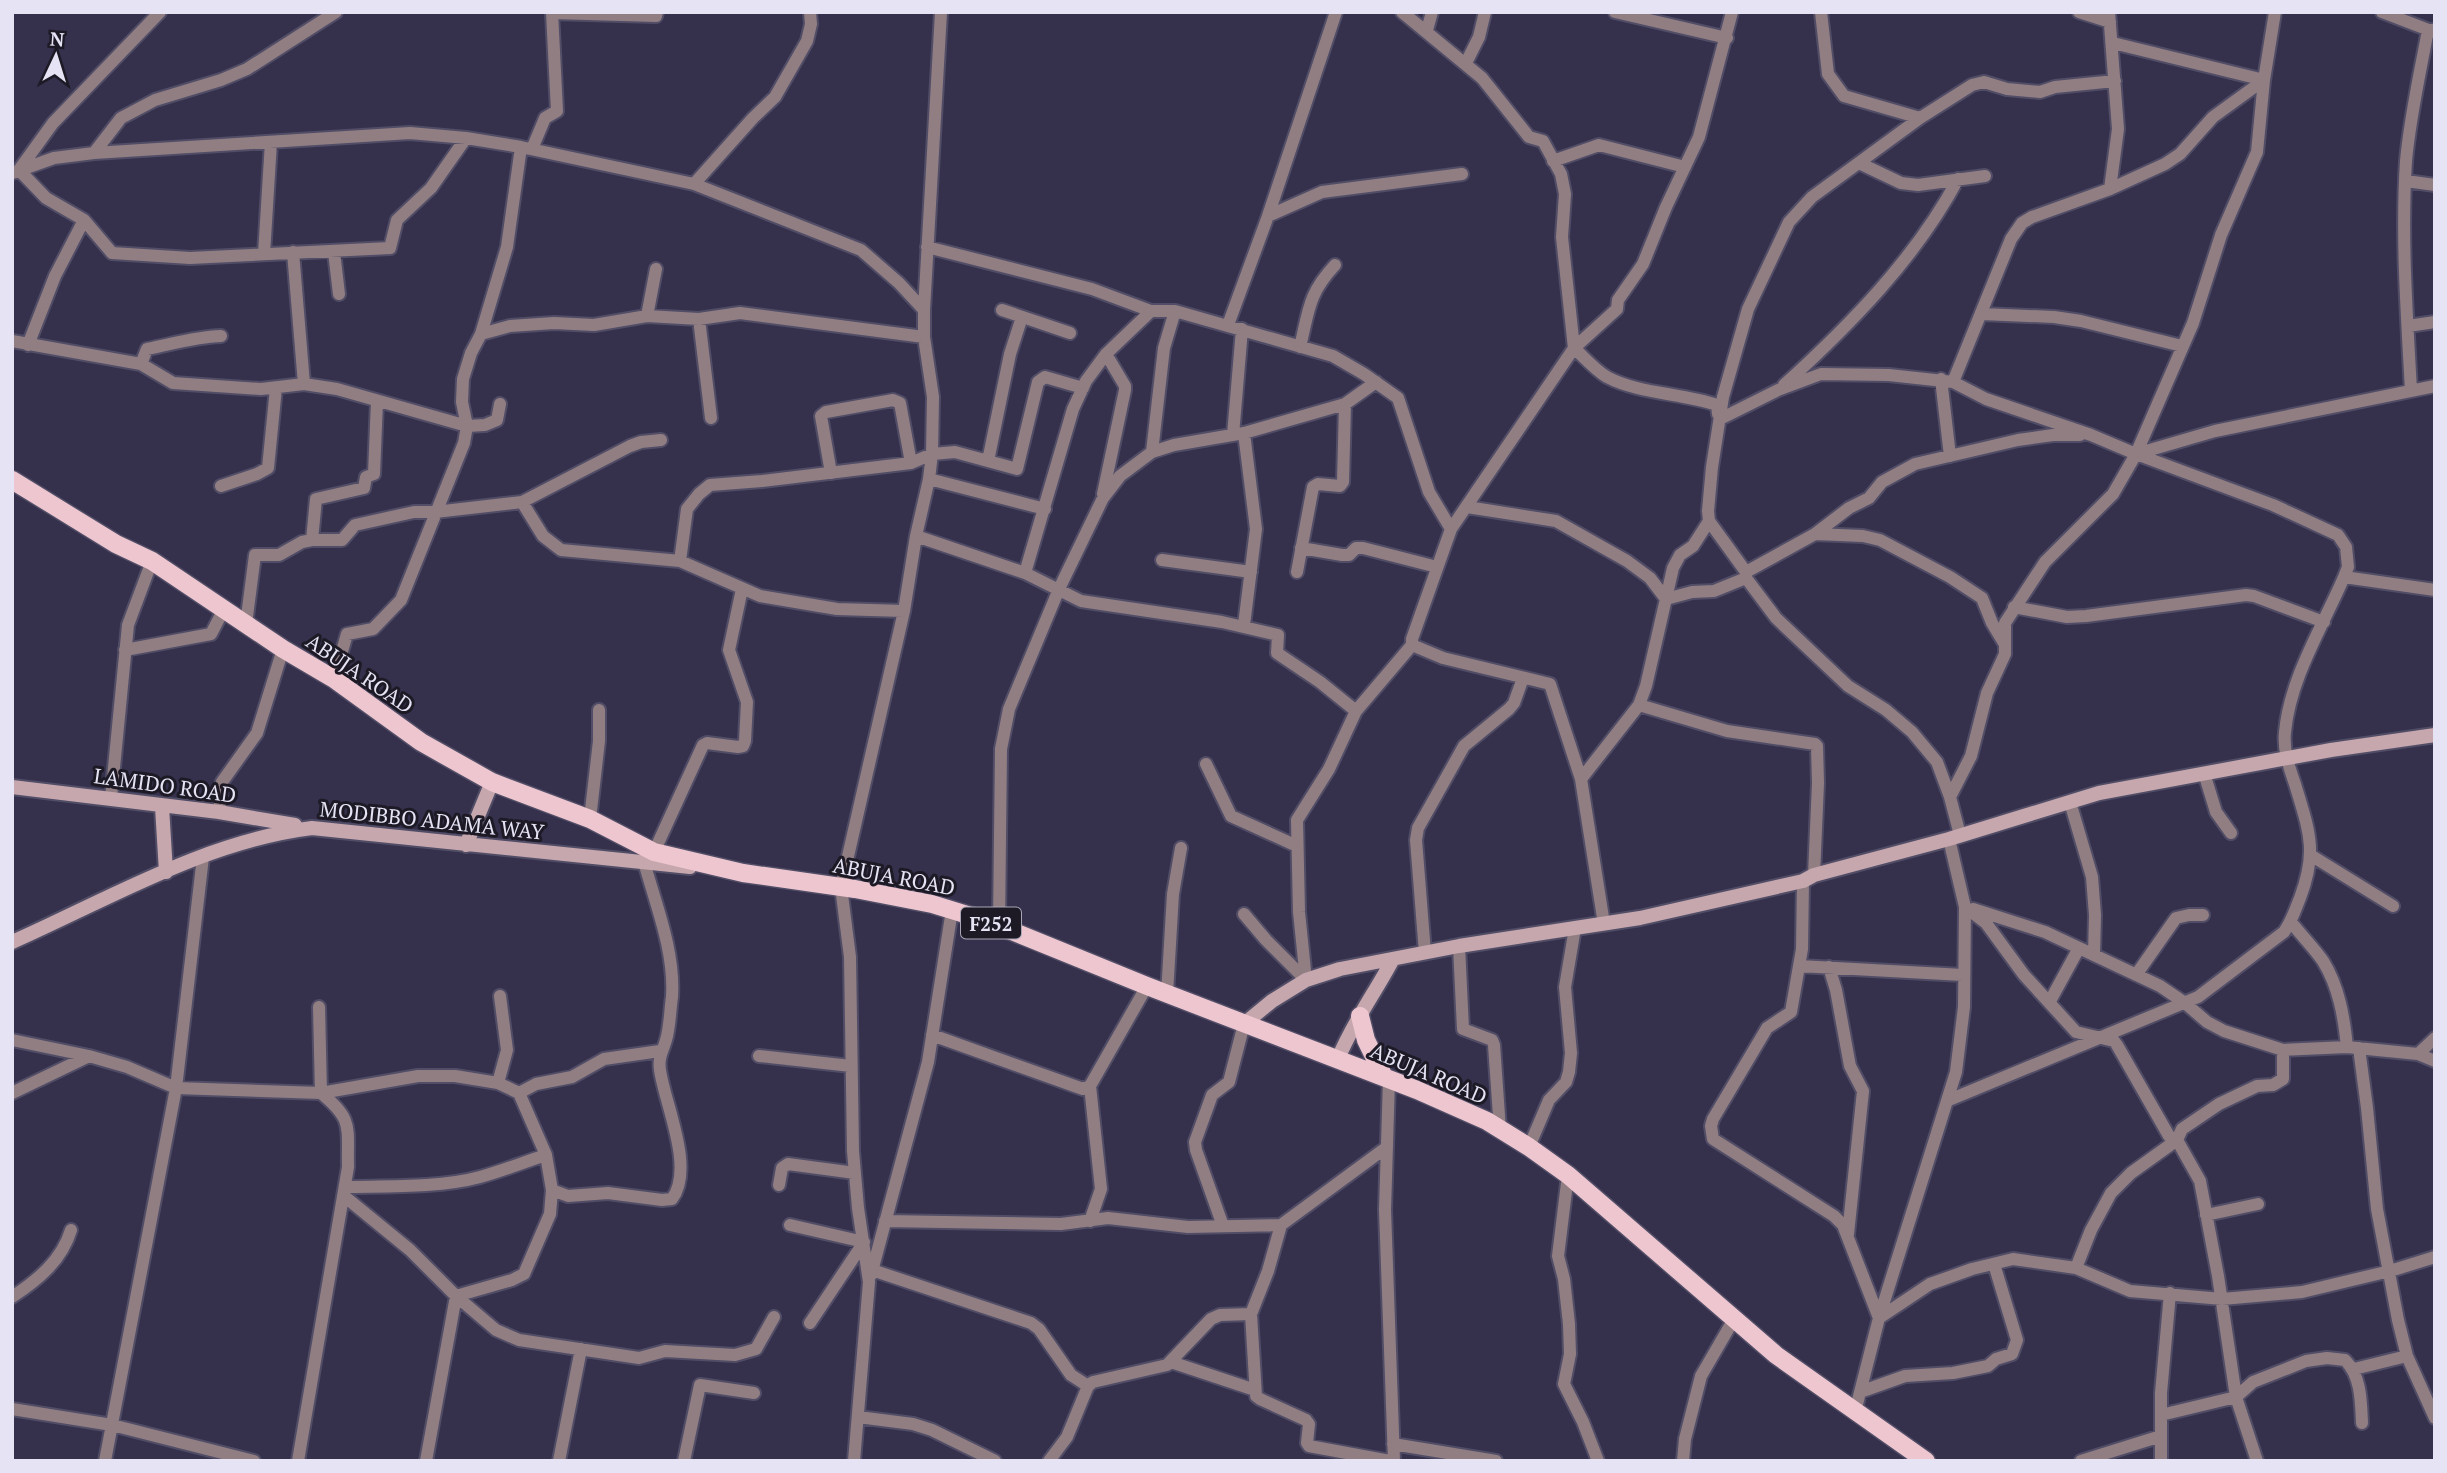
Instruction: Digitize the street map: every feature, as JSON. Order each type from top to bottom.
[{"type":"main road","name":"ABUJA ROAD","points":[[12,480],[116,544],[152,561],[283,649],[334,679],[421,742],[492,782],[590,819],[649,857],[932,904],[999,925],[1167,994],[1418,1090],[1500,1129],[1568,1175],[1776,1356],[1926,1461]]},
{"type":"main road","points":[[1360,1016],[1366,1040],[1386,1078]]},
{"type":"street","points":[[16,172],[52,122],[160,12]]},
{"type":"street","points":[[94,153],[121,118],[155,100],[221,80],[247,69],[336,12]]},
{"type":"street","points":[[334,679],[347,634],[373,629],[401,600],[464,443],[467,426],[462,402],[463,379],[481,334],[507,247],[526,148],[545,118],[557,111],[552,13],[656,16],[657,12]]},
{"type":"street","points":[[694,184],[775,97],[807,41],[811,24],[810,12]]},
{"type":"street","points":[[871,1276],[855,1173],[850,957],[841,887],[904,611],[916,536],[929,480],[933,397],[924,337],[924,310],[941,12]]},
{"type":"street","points":[[1228,325],[1268,216],[1336,12]]},
{"type":"street","points":[[1402,12],[1482,78],[1529,137],[1543,141],[1561,174],[1565,194],[1562,237],[1564,272],[1574,348],[1605,376],[1632,387],[1685,396],[1717,405],[1719,418]]},
{"type":"street","points":[[1427,30],[1432,12]]},
{"type":"street","points":[[1466,63],[1479,37],[1485,12]]},
{"type":"street","points":[[1615,12],[1727,38]]},
{"type":"street","points":[[1306,980],[1299,912],[1299,815],[1329,769],[1356,711],[1412,645],[1451,529],[1574,348],[1617,309],[1618,300],[1643,264],[1699,136],[1732,12]]},
{"type":"street","points":[[1821,12],[1828,74],[1844,96],[1920,118]]},
{"type":"street","points":[[2078,12],[2110,17],[2118,129],[2110,189]]},
{"type":"street","points":[[1951,797],[1971,756],[1987,693],[2005,654],[2005,623],[2045,562],[2113,494],[2136,454],[2193,323],[2221,236],[2257,152],[2264,80],[2275,12]]},
{"type":"street","points":[[2382,12],[2432,31],[2410,125],[2406,181],[2404,229],[2411,391]]},
{"type":"street","points":[[2113,43],[2264,80]]},
{"type":"street","points":[[1950,456],[1947,380],[1982,314],[2011,239],[2022,223],[2110,189],[2165,164],[2180,154],[2213,117],[2264,80]]},
{"type":"street","points":[[1581,779],[1639,705],[1646,687],[1673,568],[1680,555],[1693,547],[1709,521],[1709,500],[1723,397],[1748,309],[1789,222],[1812,197],[1920,118],[1972,85],[1984,82],[2007,89],[2040,92],[2115,81]]},
{"type":"street","points":[[16,172],[54,158],[94,153],[410,133],[466,138],[694,184],[860,250],[924,310]]},
{"type":"street","points":[[16,172],[46,198],[84,220],[112,253],[190,258],[390,248],[397,220],[430,188],[466,138]]},
{"type":"street","points":[[264,254],[271,142]]},
{"type":"street","points":[[1553,162],[1600,145],[1685,167]]},
{"type":"street","points":[[1859,163],[1901,183],[1917,185],[1985,176]]},
{"type":"street","points":[[1268,216],[1322,192],[1462,174]]},
{"type":"street","points":[[1778,390],[1842,333],[1939,215],[1958,179]]},
{"type":"street","points":[[2406,181],[2435,185]]},
{"type":"street","points":[[28,345],[55,276],[84,220]]},
{"type":"street","points":[[927,247],[1092,289],[1151,311],[1175,311],[1333,355],[1398,398],[1429,492],[1451,529]]},
{"type":"street","points":[[293,252],[303,384]]},
{"type":"street","points":[[334,252],[339,294]]},
{"type":"street","points":[[1300,347],[1312,295],[1319,282],[1335,265]]},
{"type":"street","points":[[647,316],[656,269]]},
{"type":"street","points":[[1002,310],[1070,333]]},
{"type":"street","points":[[1025,573],[1073,409],[1083,388],[1106,354],[1151,311]]},
{"type":"street","points":[[1152,452],[1164,348],[1175,311]]},
{"type":"street","points":[[481,334],[510,326],[554,323],[594,325],[647,316],[699,319],[752,313],[924,337]]},
{"type":"street","points":[[1982,314],[2081,321],[2182,346]]},
{"type":"street","points":[[988,461],[1010,354],[1022,317]]},
{"type":"street","points":[[699,319],[711,418]]},
{"type":"street","points":[[2408,326],[2435,322]]},
{"type":"street","points":[[1242,329],[1239,434],[1256,529],[1244,625]]},
{"type":"street","points":[[141,364],[147,349],[188,338],[221,335]]},
{"type":"street","points":[[12,341],[141,364],[173,383],[275,388],[303,384],[365,395],[377,401],[467,426],[485,425],[498,420],[500,404]]},
{"type":"street","points":[[1103,498],[1125,390],[1106,354]]},
{"type":"street","points":[[1719,418],[1778,390],[1821,374],[1889,374],[1947,380],[1986,399],[2091,435],[2273,505],[2338,534],[2346,547],[2348,567],[2290,701],[2284,736],[2286,758],[2310,832],[2312,856],[2291,922],[2284,932],[2198,997],[1949,1100]]},
{"type":"street","points":[[680,561],[687,509],[710,485],[911,463],[932,453],[955,452],[1017,469],[1041,378],[1083,388]]},
{"type":"street","points":[[999,925],[1001,749],[1006,722],[1015,691],[1059,589],[1103,498],[1120,476],[1152,452],[1174,444],[1239,434],[1345,404],[1376,382]]},
{"type":"street","points":[[2136,454],[2215,431],[2435,386]]},
{"type":"street","points":[[221,486],[268,468],[275,388]]},
{"type":"street","points":[[831,473],[821,416],[826,412],[892,400],[900,403],[911,463]]},
{"type":"street","points":[[312,540],[317,499],[364,488],[366,477],[374,474],[377,401]]},
{"type":"street","points":[[1297,572],[1315,484],[1340,486],[1343,482],[1345,404]]},
{"type":"street","points":[[1666,599],[1692,592],[1714,591],[1746,575],[1815,534],[1849,508],[1868,498],[1882,482],[1915,464],[2018,440],[2053,435],[2091,435]]},
{"type":"street","points":[[246,624],[255,555],[279,555],[302,542],[312,540],[342,540],[355,525],[414,512],[522,502],[630,446],[661,440]]},
{"type":"street","points":[[929,480],[1045,509]]},
{"type":"street","points":[[522,502],[543,536],[562,550],[680,561],[760,596],[836,609],[904,611]]},
{"type":"street","points":[[1467,507],[1556,521],[1628,561],[1650,578],[1666,599]]},
{"type":"street","points":[[1709,521],[1776,618],[1848,686],[1886,710],[1912,732],[1937,762],[1951,797],[1965,907],[1964,1007],[1956,1072],[1879,1318],[1855,1412]]},
{"type":"street","points":[[1815,534],[1863,536],[1880,540],[1950,578],[1982,598],[1992,623],[2005,644]]},
{"type":"street","points":[[916,536],[1025,573],[1081,601],[1244,625],[1278,635],[1277,653],[1356,711]]},
{"type":"street","points":[[1301,548],[1342,555],[1349,555],[1356,548],[1363,548],[1437,567]]},
{"type":"street","points":[[1162,560],[1251,572]]},
{"type":"street","points":[[111,798],[125,650],[132,609],[152,561]]},
{"type":"street","points":[[2344,577],[2435,590]]},
{"type":"street","points":[[552,1190],[568,1196],[608,1193],[662,1200],[672,1199],[677,1192],[679,1152],[660,1069],[660,1051],[666,1041],[672,995],[671,968],[649,857],[703,745],[707,743],[738,747],[743,746],[745,741],[747,702],[729,650],[742,589]]},
{"type":"street","points":[[2014,607],[2067,617],[2246,595],[2324,622]]},
{"type":"street","points":[[125,650],[211,634],[224,609]]},
{"type":"street","points":[[1412,645],[1443,659],[1550,684],[1581,779],[1604,924]]},
{"type":"street","points":[[219,812],[222,782],[257,733],[283,649]]},
{"type":"street","points":[[1425,953],[1416,840],[1418,828],[1464,746],[1509,709],[1514,703],[1522,678]]},
{"type":"street","points":[[1639,705],[1727,731],[1815,744],[1818,783],[1808,878],[1801,897],[1804,910],[1800,965],[1791,1012],[1767,1028],[1713,1119],[1711,1132],[1713,1139],[1843,1225],[1879,1318]]},
{"type":"street","points":[[590,819],[599,741],[599,710]]},
{"type":"street","points":[[1223,1226],[1195,1142],[1212,1095],[1229,1082],[1244,1024],[1272,1001],[1306,980],[1340,969],[1459,946],[1640,918],[1808,878],[2099,793],[2204,772],[2435,735]]},
{"type":"street","points":[[1206,764],[1231,816],[1297,846]]},
{"type":"street","points":[[2204,772],[2216,812],[2231,833]]},
{"type":"street","points":[[466,845],[492,782]]},
{"type":"street","name":"LAMIDO ROAD","points":[[12,787],[219,812],[312,828]]},
{"type":"street","points":[[2070,802],[2092,877],[2094,955]]},
{"type":"street","points":[[162,807],[166,872]]},
{"type":"street","name":"MODIBBO ADAMA WAY","points":[[12,942],[166,872],[237,843],[279,832],[312,828],[466,845],[649,857]]},
{"type":"street","points":[[1167,994],[1173,894],[1181,848]]},
{"type":"street","points":[[2312,856],[2393,906]]},
{"type":"street","points":[[105,1461],[176,1088],[203,857]]},
{"type":"street","points":[[1965,907],[2045,932],[2161,986],[2207,1023],[2224,1031],[2283,1050],[2353,1047],[2418,1054],[2435,1062]]},
{"type":"street","points":[[1965,907],[1986,923],[2024,975],[2050,1000],[2076,1032],[2118,1045],[2169,1136],[2176,1140],[2200,1181],[2236,1397],[2257,1461]]},
{"type":"street","points":[[854,1461],[871,1276],[928,1062],[952,910]]},
{"type":"street","points":[[1244,914],[1306,980]]},
{"type":"street","points":[[2136,975],[2176,918],[2203,915]]},
{"type":"street","points":[[2291,922],[2322,961],[2333,982],[2353,1047],[2367,1108],[2377,1209],[2407,1356],[2435,1418]]},
{"type":"street","points":[[1529,1147],[1549,1100],[1566,1082],[1569,1072],[1572,1053],[1565,987],[1575,928]]},
{"type":"street","points":[[1459,946],[1463,1029],[1492,1040],[1494,1045],[1500,1129]]},
{"type":"street","points":[[2050,1000],[2079,948]]},
{"type":"street","points":[[1338,1059],[1393,959]]},
{"type":"street","points":[[1800,965],[1963,975]]},
{"type":"street","points":[[1829,967],[1850,1066],[1863,1091],[1848,1234]]},
{"type":"street","points":[[1090,1221],[1101,1189],[1090,1086],[1147,986]]},
{"type":"street","points":[[498,1083],[507,1050],[500,996]]},
{"type":"street","points":[[319,1007],[321,1093]]},
{"type":"street","points":[[932,1035],[1078,1089],[1090,1086]]},
{"type":"street","points":[[2418,1054],[2435,1038]]},
{"type":"street","points":[[12,1040],[127,1067],[176,1088],[321,1093],[418,1076],[455,1076],[498,1083],[519,1093],[546,1155],[552,1190],[550,1214],[524,1274],[456,1296]]},
{"type":"street","points":[[2076,1268],[2091,1230],[2111,1193],[2131,1173],[2176,1140],[2182,1129],[2219,1104],[2257,1086],[2280,1082],[2283,1079],[2283,1050]]},
{"type":"street","points":[[519,1093],[536,1084],[572,1077],[604,1059],[660,1051]]},
{"type":"street","points":[[12,1093],[89,1056]]},
{"type":"street","points":[[759,1056],[851,1066]]},
{"type":"street","points":[[1281,1225],[1268,1271],[1251,1314],[1255,1390],[1259,1399],[1309,1423],[1309,1446],[1392,1461],[1385,1210],[1386,1078]]},
{"type":"street","points":[[298,1461],[348,1167],[347,1122],[341,1109],[321,1093]]},
{"type":"street","points":[[885,1220],[1061,1224],[1108,1218],[1188,1227],[1281,1225],[1387,1146]]},
{"type":"street","points":[[345,1192],[471,1179],[546,1155]]},
{"type":"street","points":[[779,1185],[782,1168],[788,1164],[855,1173]]},
{"type":"street","points":[[1568,1175],[1558,1256],[1564,1279],[1569,1324],[1570,1354],[1564,1384],[1598,1461]]},
{"type":"street","points":[[345,1192],[410,1250],[456,1296],[496,1330],[519,1340],[639,1358],[665,1351],[735,1355],[756,1349],[774,1317]]},
{"type":"street","points":[[2206,1215],[2258,1205]]},
{"type":"street","points":[[790,1225],[864,1242]]},
{"type":"street","points":[[12,1297],[53,1264],[66,1247],[71,1230]]},
{"type":"street","points":[[810,1323],[864,1242]]},
{"type":"street","points":[[1879,1318],[1930,1284],[1972,1269],[2013,1259],[2076,1268],[2130,1291],[2221,1299],[2302,1293],[2435,1257]]},
{"type":"street","points":[[1860,1392],[1905,1376],[1953,1373],[1988,1366],[1996,1359],[2012,1354],[2017,1340],[1994,1264]]},
{"type":"street","points":[[871,1276],[1031,1324],[1039,1329],[1071,1375],[1088,1386]]},
{"type":"street","points":[[2161,1461],[2161,1415],[2170,1293]]},
{"type":"street","points":[[426,1461],[456,1296]]},
{"type":"street","points":[[1049,1461],[1068,1437],[1088,1386],[1093,1382],[1167,1365],[1211,1319],[1220,1315],[1251,1314]]},
{"type":"street","points":[[1683,1461],[1685,1439],[1701,1376],[1734,1319]]},
{"type":"street","points":[[559,1461],[582,1349]]},
{"type":"street","points":[[2354,1369],[2407,1356]]},
{"type":"street","points":[[2161,1415],[2236,1397],[2253,1382],[2306,1361],[2346,1360],[2354,1369],[2361,1397],[2362,1423]]},
{"type":"street","points":[[1171,1362],[1255,1390]]},
{"type":"street","points":[[684,1461],[700,1385],[754,1393]]},
{"type":"street","points":[[12,1409],[112,1426],[254,1461]]},
{"type":"street","points":[[858,1417],[913,1424],[932,1430],[964,1443],[995,1461]]},
{"type":"street","points":[[2081,1461],[2110,1456],[2161,1436]]},
{"type":"street","points":[[1393,1444],[1496,1461]]}]
